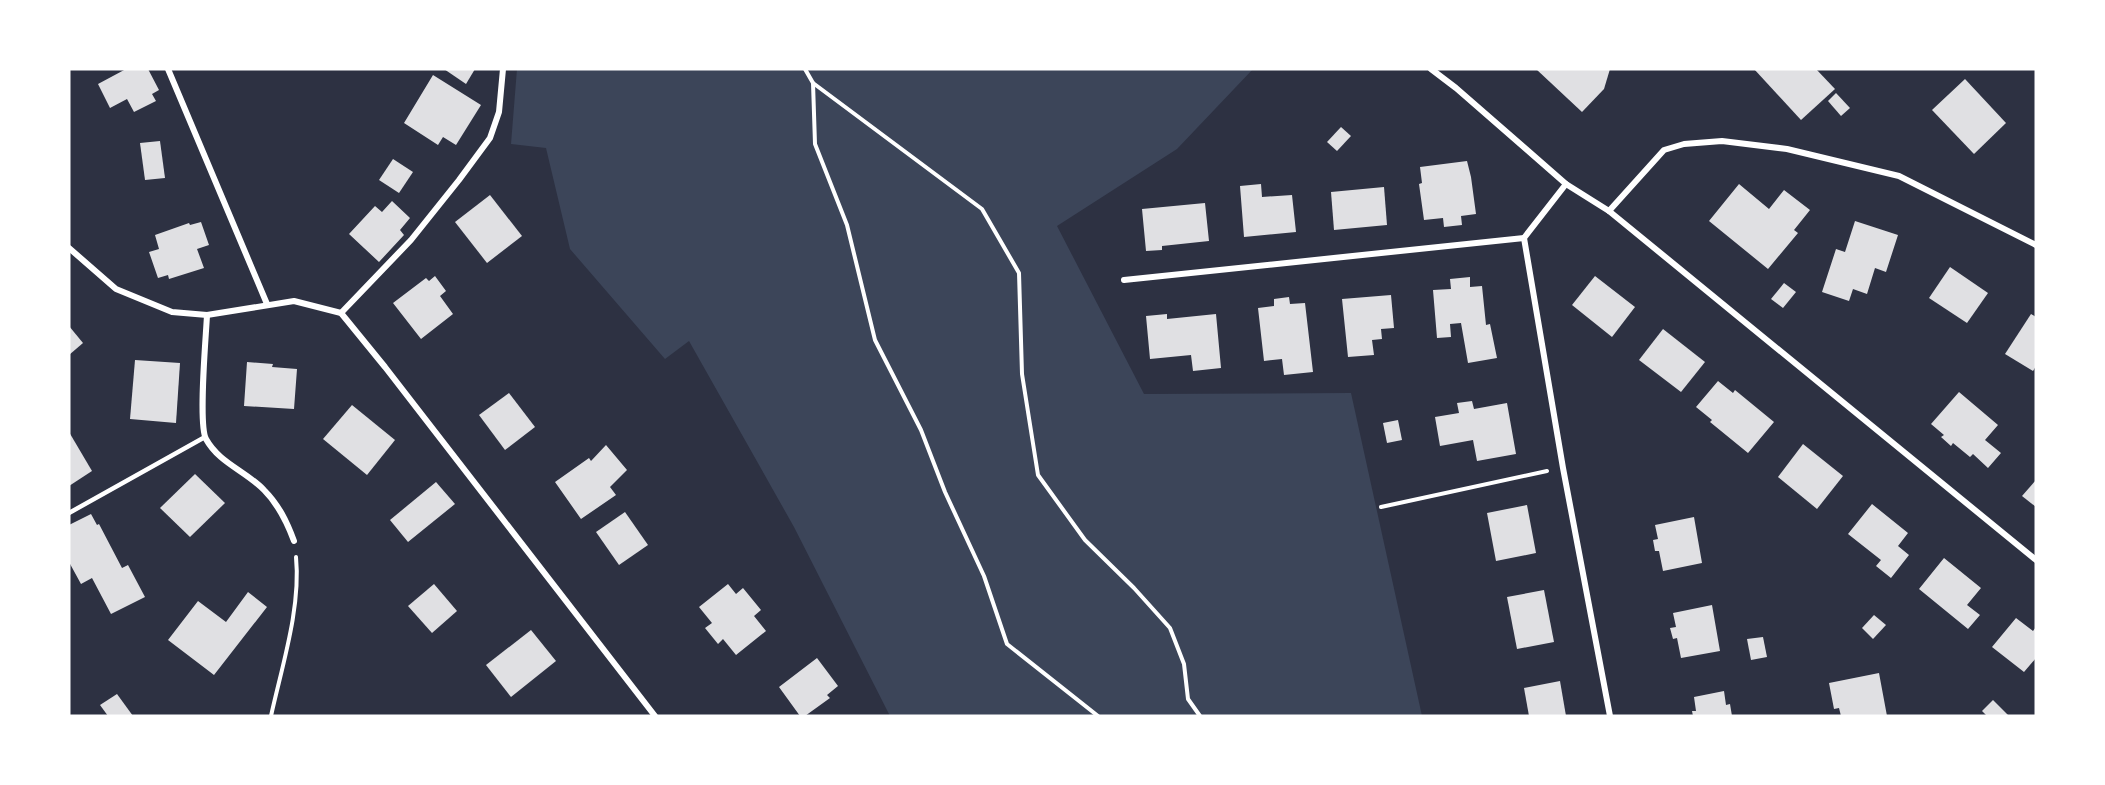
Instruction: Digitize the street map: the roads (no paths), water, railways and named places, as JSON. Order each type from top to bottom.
[{"type":"street","points":[[168,69],[267,304]]},
{"type":"street","points":[[341,313],[411,240],[490,138],[500,112],[503,69]]},
{"type":"street","points":[[1431,69],[1566,184],[1609,211],[2036,560]]},
{"type":"street","points":[[1609,211],[1665,150],[1684,144],[1722,141],[1787,149],[1899,176],[2036,246]]},
{"type":"street","points":[[1124,280],[1524,238],[1566,184]]},
{"type":"street","points":[[1524,238],[1563,468],[1610,716]]},
{"type":"street","points":[[69,248],[116,289],[172,312],[207,315],[294,301],[341,313],[655,716]]},
{"type":"street","points":[[207,315],[203,418],[205,437],[222,459],[264,490],[285,517],[294,541]]},
{"type":"lane","points":[[69,513],[205,437]]}]
